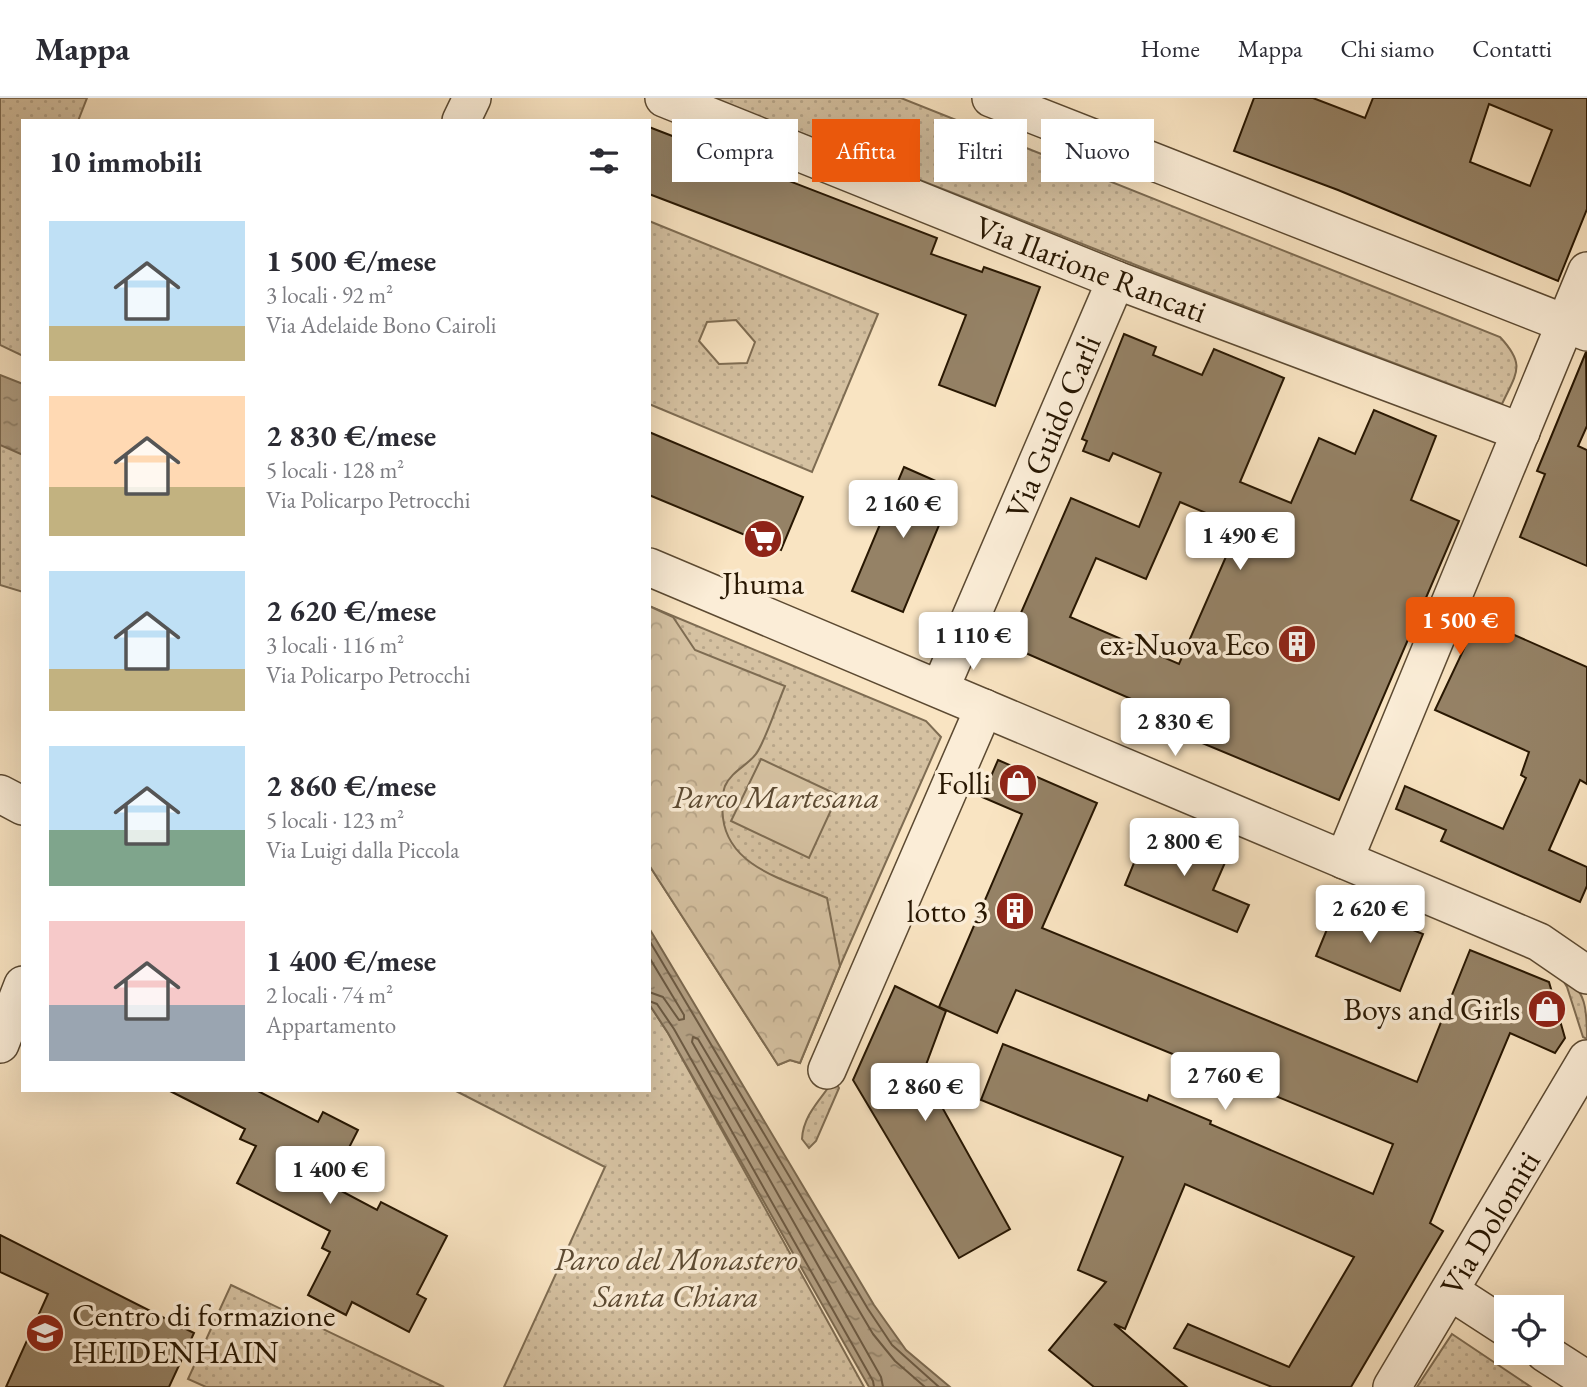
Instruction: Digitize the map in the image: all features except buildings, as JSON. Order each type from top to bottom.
[{"type":"street","points":[[462,119],[472,98]]},
{"type":"street","name":"Via Ilarione Rancati","points":[[664,98],[1116,280],[1521,432]]},
{"type":"street","points":[[991,98],[1576,328]]},
{"type":"street","points":[[1344,860],[1521,432],[1576,328],[1587,271]]},
{"type":"street","name":"Via Guido Carli","points":[[940,689],[1116,280]]},
{"type":"street","points":[[651,568],[1539,942],[1587,975]]},
{"type":"street","points":[[827,1070],[984,708]]},
{"type":"street","points":[[0,794],[21,805]]},
{"type":"street","points":[[1539,942],[1587,940]]},
{"type":"street","points":[[0,1044],[21,990]]},
{"type":"street","name":"Via Dolomiti","points":[[1392,1387],[1587,1059]]},
{"type":"street","points":[[1450,1291],[1494,1320]]},
{"type":"street","points":[[1564,1365],[1587,1380]]},
{"type":"green space","points":[[0,98],[87,98],[79,119],[21,119],[21,355],[0,345]]},
{"type":"green space","points":[[712,98],[901,98],[954,119],[934,119],[934,182],[1027,182],[1027,148],[1041,154],[1041,182],[1112,182],[1500,337],[1516,362],[1515,376],[1502,404],[920,180],[920,119],[812,119],[812,137],[798,132],[798,119],[765,119]]},
{"type":"green space","points":[[651,222],[878,314],[812,472],[651,405]],"holes":[[[736,320],[755,342],[747,363],[719,364],[699,341],[707,322]]]},
{"type":"green space","points":[[0,441],[21,449],[21,591],[0,585]]},
{"type":"green space","name":"Parco Martesana","points":[[651,607],[926,721],[941,737],[800,1063],[790,1060],[778,1065],[651,868]]},
{"type":"green space","points":[[651,607],[673,617],[695,650],[785,686],[758,751],[728,780],[722,810],[728,835],[736,849],[748,861],[778,878],[827,898],[840,966],[800,1063],[790,1060],[778,1065],[651,868]]},
{"type":"green space","points":[[761,759],[838,795],[809,858],[731,821]]},
{"type":"green space","points":[[1560,975],[1576,987],[1584,1002],[1587,1039],[1583,1037],[1567,987]]},
{"type":"green space","name":"Parco del Monastero Santa Chiara","points":[[651,1007],[668,1033],[864,1387],[504,1387],[605,1167],[458,1092],[651,1092]]},
{"type":"green space","points":[[836,1083],[839,1088],[816,1141],[809,1148],[802,1139],[805,1124],[831,1084]]},
{"type":"green space","points":[[231,1285],[444,1387],[206,1387],[188,1379]]},
{"type":"green space","points":[[1452,1334],[1494,1362],[1494,1365],[1498,1365],[1531,1387],[1417,1387]]},
{"type":"water","points":[[0,375],[21,383],[21,454],[0,445]]},
{"type":"water","points":[[651,931],[874,1305],[906,1350],[950,1387],[869,1387],[651,1007]]},
{"type":"place","name":"Jhuma","points":[[763,539]]},
{"type":"place","name":"ex-Nuova Eco","points":[[1297,644]]},
{"type":"place","name":"Folli","points":[[1018,783]]},
{"type":"place","name":"lotto 3","points":[[1015,911]]},
{"type":"place","name":"Boys and Girls","points":[[1547,1009]]},
{"type":"place","name":"Centro di formazione HEIDENHAIN","points":[[45,1333]]}]
